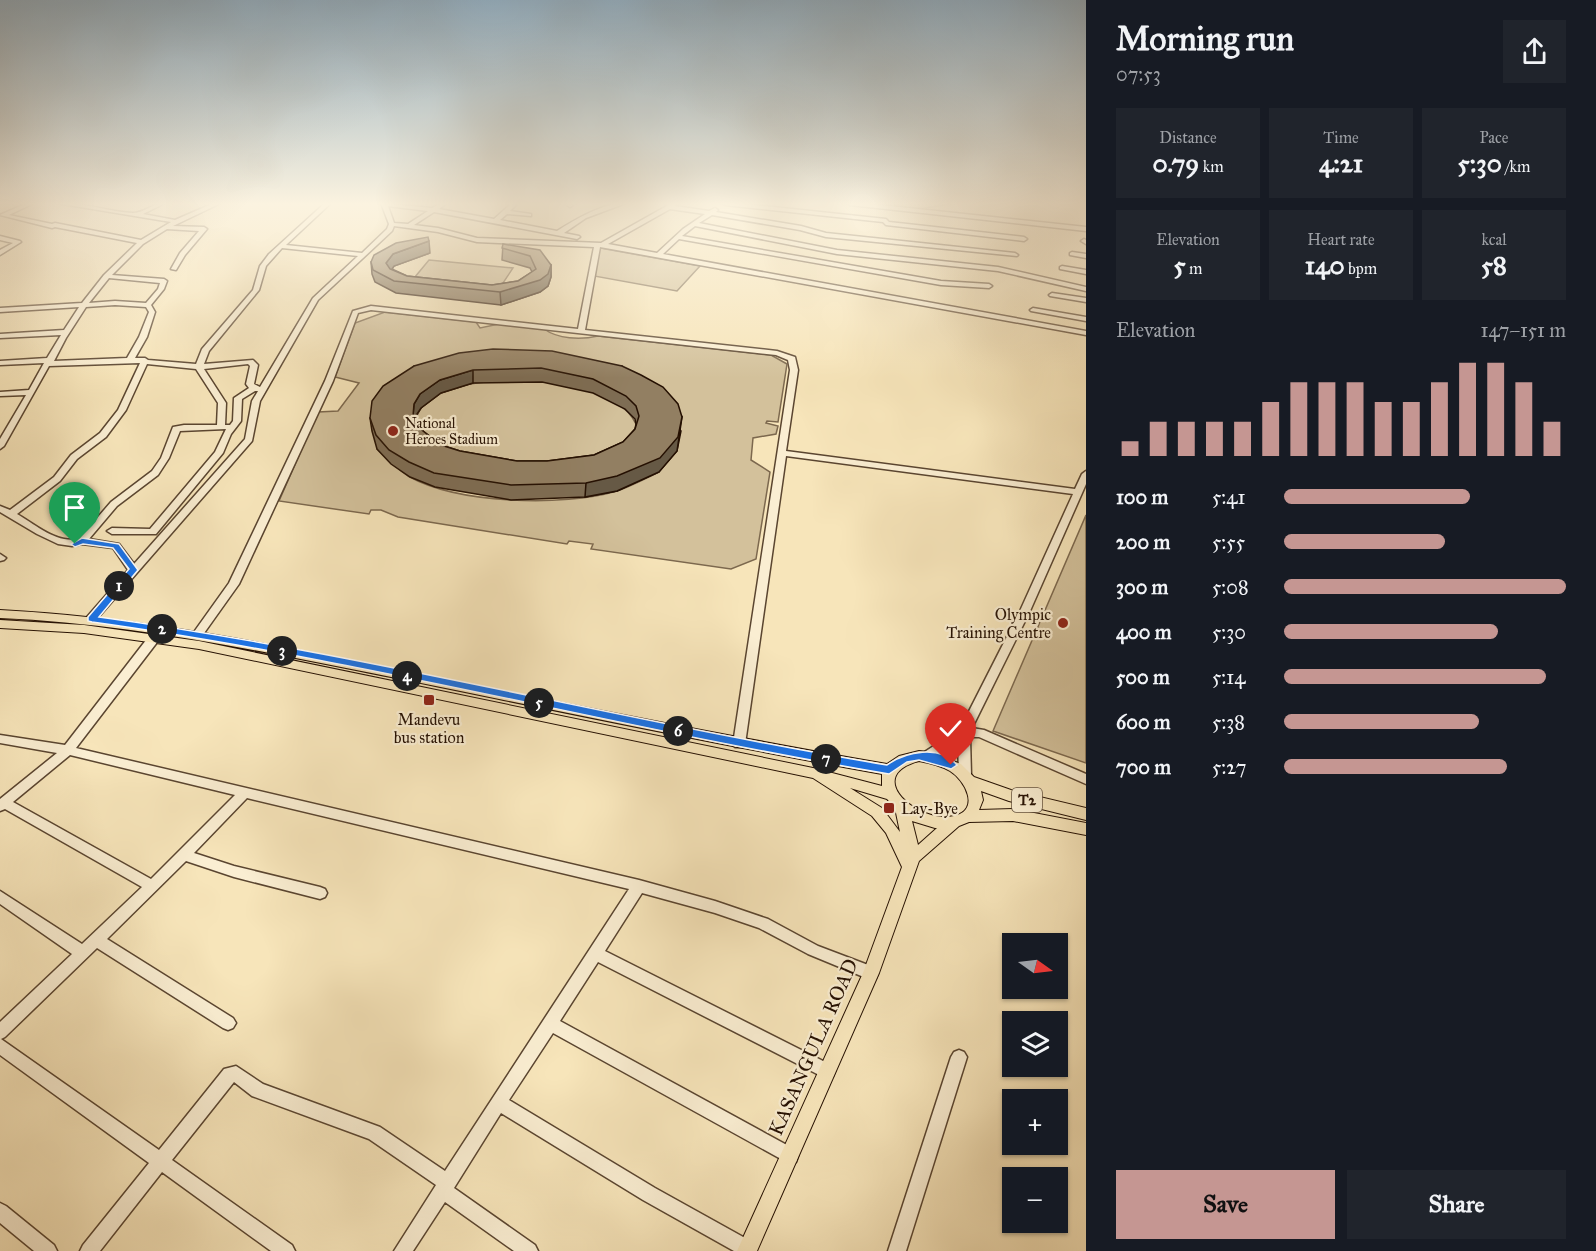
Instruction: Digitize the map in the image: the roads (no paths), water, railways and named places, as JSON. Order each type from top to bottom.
[{"type":"main road","points":[[0,614],[92,619],[198,634],[740,744],[889,770]]},
{"type":"main road","points":[[0,624],[84,629],[154,638],[348,675],[813,773],[890,794]]},
{"type":"main road","points":[[890,794],[886,781],[889,770],[904,758],[927,756]]},
{"type":"main road","name":"T2","points":[[927,756],[951,765],[967,778],[1029,801],[1086,814]]},
{"type":"main road","points":[[813,773],[876,812],[891,829],[912,863]]},
{"type":"main road","points":[[961,819],[976,800],[967,778]]},
{"type":"main road","name":"T2","points":[[890,794],[902,808],[932,822],[1013,815],[1086,829]]},
{"type":"main road","points":[[902,808],[912,863]]},
{"type":"main road","name":"KASANGULA ROAD","points":[[748,1250],[871,973],[912,863],[961,819]]},
{"type":"street","points":[[0,446],[85,304],[106,276],[121,261]]},
{"type":"street","points":[[174,269],[178,261]]},
{"type":"street","points":[[199,367],[205,351],[256,290],[263,266],[267,261]]},
{"type":"street","points":[[92,619],[249,440],[258,389],[315,299],[357,261]]},
{"type":"street","points":[[581,330],[593,261]]},
{"type":"street","points":[[694,261],[1086,333]]},
{"type":"street","points":[[817,261],[940,283],[989,286]]},
{"type":"street","points":[[888,261],[889,274]]},
{"type":"street","points":[[928,261],[998,269],[1086,289]]},
{"type":"street","points":[[1062,268],[1086,272]]},
{"type":"street","points":[[0,310],[85,304],[148,305],[162,289],[164,281],[106,276]]},
{"type":"street","points":[[1053,295],[1086,300]]},
{"type":"street","points":[[130,360],[148,327],[152,312],[148,305]]},
{"type":"street","points":[[198,634],[234,584],[329,381],[355,312],[371,308],[766,351],[792,359],[794,370],[740,744]]},
{"type":"street","points":[[1033,310],[1086,319]]},
{"type":"street","points":[[0,336],[68,332]]},
{"type":"street","points":[[0,363],[145,360],[199,367],[253,362],[250,378],[258,389]]},
{"type":"street","points":[[11,514],[57,479],[74,457],[103,435],[122,410],[145,360]]},
{"type":"street","points":[[199,367],[222,403],[221,427]]},
{"type":"street","points":[[112,531],[153,532],[219,453],[238,417],[236,403],[238,398],[258,389]]},
{"type":"street","points":[[0,394],[32,392]]},
{"type":"street","points":[[0,427],[12,426]]},
{"type":"street","points":[[82,541],[114,504],[155,473],[165,458],[176,429],[231,427]]},
{"type":"street","points":[[782,453],[1078,492]]},
{"type":"street","points":[[927,756],[964,732],[1025,611],[1086,474]]},
{"type":"street","points":[[0,509],[27,525],[69,544],[82,541],[116,546],[133,570]]},
{"type":"street","points":[[152,886],[2,805],[69,750],[154,638]]},
{"type":"street","points":[[964,732],[967,778]]},
{"type":"street","points":[[964,732],[980,733],[1086,779]]},
{"type":"street","points":[[0,739],[69,750],[639,886],[763,923],[813,950],[871,973]]},
{"type":"street","points":[[0,1032],[152,886],[245,792]]},
{"type":"street","points":[[183,855],[231,872],[266,878],[320,893]]},
{"type":"street","points":[[402,1251],[639,886]]},
{"type":"street","points":[[0,897],[83,953]]},
{"type":"street","points":[[96,940],[228,1023]]},
{"type":"street","points":[[595,953],[827,1071]]},
{"type":"street","points":[[550,1023],[790,1156]]},
{"type":"street","points":[[0,1046],[286,1251]]},
{"type":"street","points":[[897,1251],[959,1057]]},
{"type":"street","points":[[89,1251],[163,1162],[225,1079],[236,1074],[258,1090],[374,1133],[529,1251]]},
{"type":"street","points":[[499,1103],[649,1194],[748,1250]]},
{"type":"street","points":[[0,1212],[48,1251]]},
{"type":"place","name":"National Heroes Stadium","points":[[393,431]]},
{"type":"place","name":"Olympic Training Centre","points":[[1063,623]]},
{"type":"place","name":"Mandevu bus station","points":[[429,700]]},
{"type":"place","name":"Lay-Bye","points":[[889,808]]}]
